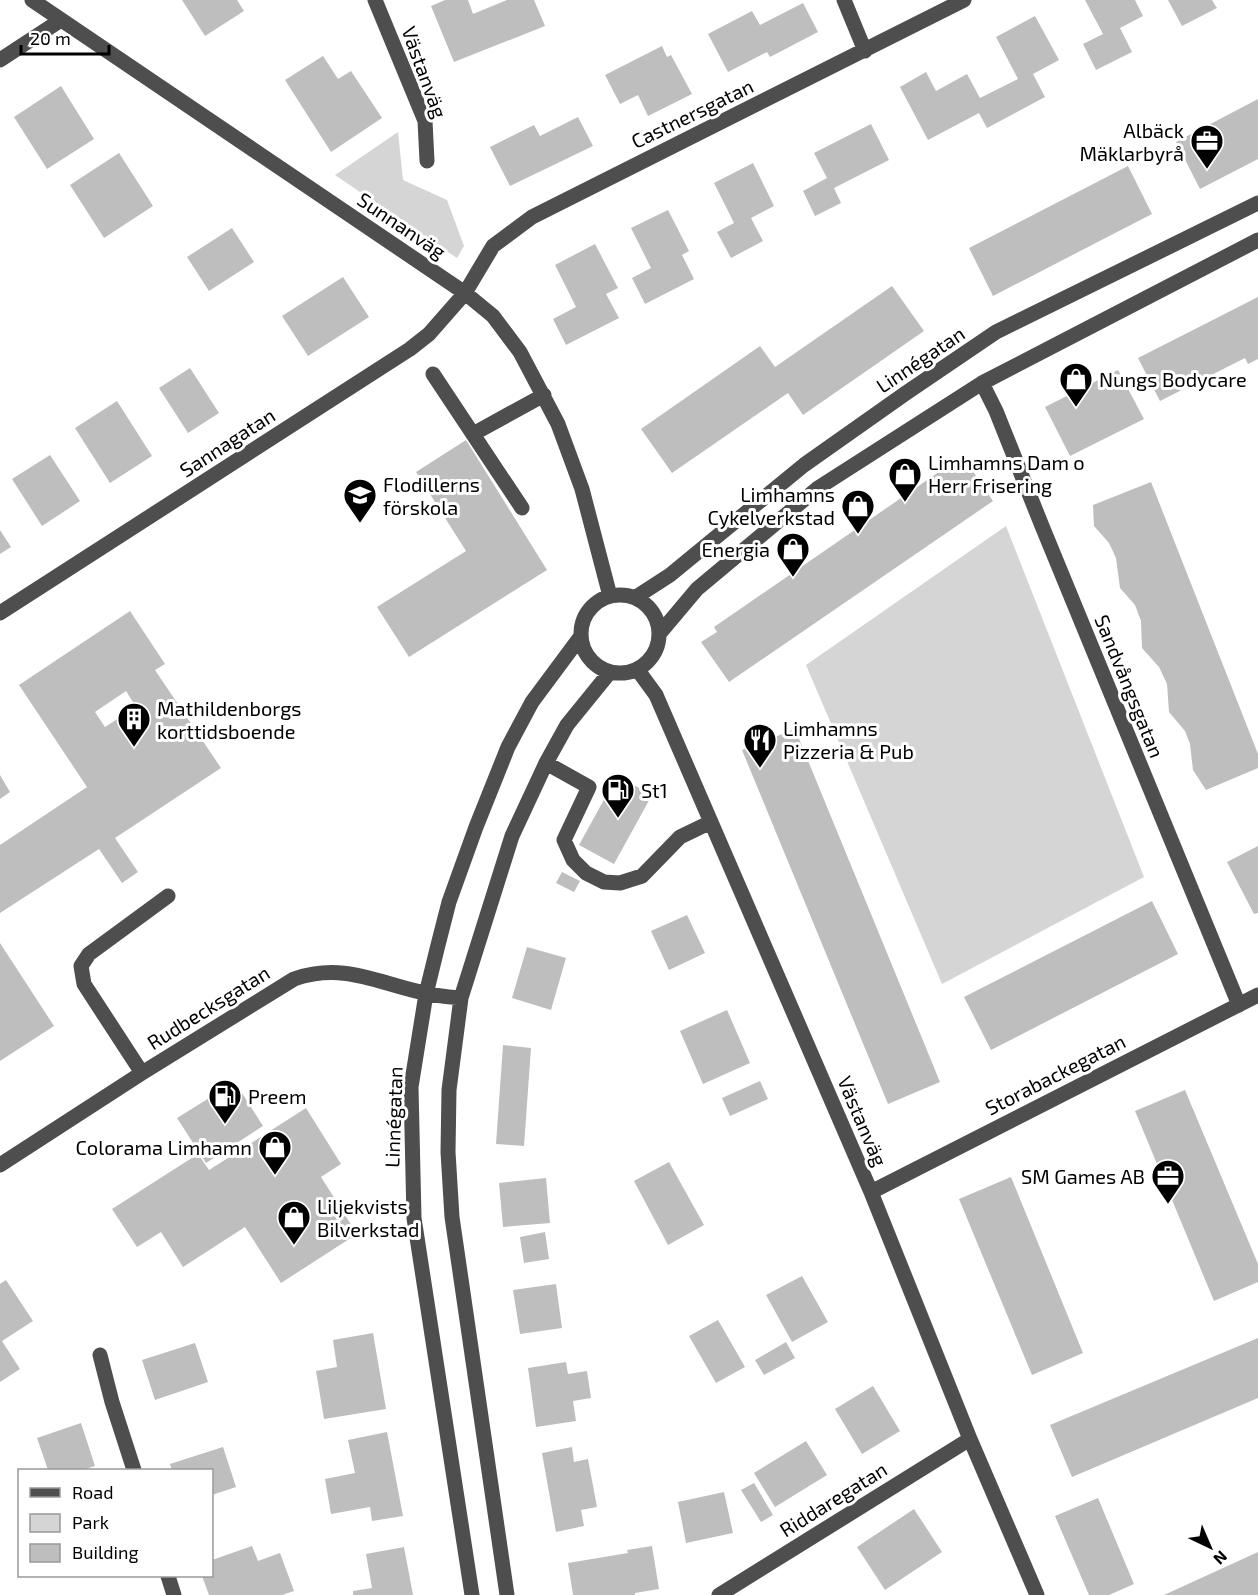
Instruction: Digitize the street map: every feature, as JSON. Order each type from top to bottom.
[{"type":"street","name":"Sunnanväg","points":[[32,0],[465,293],[493,316],[520,352],[558,424],[582,489],[610,596]]},
{"type":"street","name":"Västanväg","points":[[375,0],[425,122],[427,161]]},
{"type":"street","points":[[844,0],[865,51]]},
{"type":"street","name":"Castnersgatan","points":[[465,293],[493,246],[532,217],[964,0]]},
{"type":"street","points":[[0,60],[61,20]]},
{"type":"street","name":"Linnégatan","points":[[636,597],[670,575],[804,465],[996,332],[1258,203]]},
{"type":"street","points":[[660,633],[657,620],[648,605],[636,597],[619,594],[593,605],[584,620],[581,636],[589,657],[598,666],[610,672],[625,673],[637,669],[654,654],[660,633],[697,589],[818,488],[982,383],[1258,240]]},
{"type":"street","name":"Sannagatan","points":[[0,613],[410,348],[429,334],[465,293]]},
{"type":"street","points":[[433,374],[522,508]]},
{"type":"street","name":"Sandvångsgatan","points":[[982,383],[996,411],[1048,543],[1239,1005]]},
{"type":"street","points":[[472,434],[544,395]]},
{"type":"street","name":"Linnégatan","points":[[472,1595],[414,1218],[411,1088],[426,994],[449,902],[476,827],[508,747],[532,702],[581,636]]},
{"type":"street","name":"Västanväg","points":[[637,669],[656,695],[871,1192],[970,1439],[1037,1595]]},
{"type":"street","points":[[507,1595],[471,1333],[452,1217],[448,1152],[449,1090],[461,998],[512,836],[546,762],[572,718],[610,672]]},
{"type":"street","points":[[546,762],[590,787],[564,840],[573,860],[586,873],[604,882],[620,883],[642,876],[680,837],[711,822]]},
{"type":"street","points":[[142,1073],[84,984],[81,966],[89,954],[168,896]]},
{"type":"street","name":"Rudbecksgatan","points":[[0,1165],[142,1073],[294,979],[314,972],[340,972],[426,994],[461,998]]},
{"type":"street","name":"Storabackegatan","points":[[871,1192],[1258,994]]},
{"type":"street","points":[[100,1355],[112,1402],[134,1469]]},
{"type":"street","name":"Riddaregatan","points":[[719,1595],[970,1439]]},
{"type":"street","points":[[169,1577],[174,1595]]},
{"type":"green space","points":[[398,132],[403,180],[447,200],[464,246],[457,258],[335,175]]},
{"type":"green space","points":[[1006,526],[1144,877],[942,984],[806,665]]},
{"type":"building","points":[[182,0],[237,0],[244,11],[205,36]]},
{"type":"building","points":[[445,0],[468,0],[473,14],[507,0],[534,0],[545,26],[454,62],[431,6]]},
{"type":"building","points":[[1085,0],[1135,0],[1143,16],[1120,28],[1132,52],[1096,70],[1083,44],[1103,34]]},
{"type":"building","points":[[1168,0],[1212,0],[1217,8],[1182,26]]},
{"type":"building","points":[[803,3],[818,32],[770,57],[767,52],[728,72],[708,34],[752,11],[760,25]]},
{"type":"building","points":[[1035,16],[1059,60],[1033,74],[1045,97],[987,128],[979,113],[928,140],[900,87],[926,72],[936,91],[967,74],[980,98],[1018,79],[996,37]]},
{"type":"building","points":[[662,46],[667,57],[671,55],[692,94],[648,116],[638,95],[620,104],[605,75]]},
{"type":"building","points":[[323,56],[338,79],[351,71],[382,118],[331,152],[285,80]]},
{"type":"building","points":[[61,86],[94,139],[47,169],[14,117]]},
{"type":"building","points":[[1258,99],[1258,159],[1200,189],[1176,142]]},
{"type":"building","points":[[578,117],[593,146],[510,186],[490,147],[534,125],[540,136]]},
{"type":"building","points":[[871,124],[889,160],[834,188],[841,203],[815,216],[803,191],[827,178],[814,153]]},
{"type":"building","points":[[119,153],[153,206],[104,238],[70,185]]},
{"type":"building","points":[[753,163],[774,206],[751,218],[763,241],[731,258],[717,232],[734,223],[714,183]]},
{"type":"building","points":[[1128,166],[1152,214],[993,296],[969,248]]},
{"type":"building","points":[[668,210],[689,251],[682,255],[694,279],[645,304],[632,278],[651,268],[631,228]]},
{"type":"building","points":[[232,228],[254,262],[209,291],[187,257]]},
{"type":"building","points":[[595,244],[618,288],[606,294],[619,318],[566,345],[553,319],[576,307],[555,265]]},
{"type":"building","points":[[343,277],[369,317],[308,356],[282,316]]},
{"type":"building","points":[[892,286],[924,331],[803,415],[788,393],[672,473],[641,429],[760,346],[775,367]]},
{"type":"building","points":[[1258,297],[1258,359],[1248,364],[1245,358],[1160,401],[1138,358]]},
{"type":"building","points":[[190,368],[219,413],[188,433],[159,388]]},
{"type":"building","points":[[1118,370],[1144,419],[1070,456],[1045,407]]},
{"type":"building","points":[[117,401],[152,456],[110,483],[75,428]]},
{"type":"building","points":[[466,440],[547,570],[409,657],[377,607],[466,551],[416,472]]},
{"type":"building","points":[[50,455],[80,501],[42,526],[12,479]]},
{"type":"building","points":[[966,461],[993,501],[729,682],[701,642],[717,632],[714,627],[946,467],[950,472]]},
{"type":"building","points":[[1151,482],[1258,754],[1258,768],[1206,790],[1193,770],[1190,744],[1185,731],[1169,712],[1167,684],[1159,667],[1142,648],[1141,621],[1135,605],[1120,588],[1116,558],[1109,543],[1094,526],[1093,505]]},
{"type":"building","points":[[0,530],[11,547],[0,554]]},
{"type":"building","name":"Mathildenborgs korttidsboende","points":[[130,611],[165,664],[155,670],[221,768],[115,838],[138,872],[122,883],[99,849],[0,913],[0,845],[87,787],[19,685]],"holes":[[[126,691],[136,707],[105,727],[95,712]]]},
{"type":"building","points":[[795,729],[940,1082],[888,1104],[742,750]]},
{"type":"building","points":[[0,775],[10,792],[0,799]]},
{"type":"building","points":[[617,776],[652,795],[614,864],[579,845]]},
{"type":"building","points":[[1258,846],[1258,913],[1254,914],[1227,862]]},
{"type":"building","points":[[562,872],[580,881],[574,892],[556,883]]},
{"type":"building","points":[[1152,901],[1178,954],[991,1050],[964,997]]},
{"type":"building","points":[[687,915],[705,953],[669,970],[651,931]]},
{"type":"building","points":[[0,943],[54,1026],[0,1061]]},
{"type":"building","points":[[527,947],[566,958],[551,1010],[512,998]]},
{"type":"building","points":[[727,1010],[750,1063],[703,1084],[680,1031]]},
{"type":"building","points":[[503,1045],[531,1048],[524,1146],[496,1144]]},
{"type":"building","points":[[760,1081],[768,1099],[730,1116],[722,1098]]},
{"type":"building","points":[[235,1082],[263,1126],[206,1163],[177,1118]]},
{"type":"building","points":[[1185,1090],[1258,1264],[1258,1282],[1214,1301],[1135,1111]]},
{"type":"building","points":[[306,1108],[341,1164],[321,1177],[357,1234],[281,1283],[245,1227],[183,1267],[161,1232],[137,1247],[112,1209],[198,1154],[209,1170]]},
{"type":"building","points":[[669,1162],[704,1225],[668,1245],[634,1181]]},
{"type":"building","points":[[1011,1177],[1083,1353],[1032,1375],[959,1199]]},
{"type":"building","points":[[546,1178],[550,1223],[503,1227],[499,1183]]},
{"type":"building","points":[[545,1232],[549,1259],[524,1263],[520,1237]]},
{"type":"building","points":[[802,1276],[828,1322],[792,1342],[766,1295]]},
{"type":"building","points":[[6,1280],[33,1321],[2,1341],[20,1369],[0,1382],[0,1284]]},
{"type":"building","points":[[556,1284],[562,1328],[520,1334],[513,1290]]},
{"type":"building","points":[[718,1320],[745,1367],[716,1383],[689,1336]]},
{"type":"building","points":[[373,1333],[386,1409],[324,1419],[316,1371],[337,1367],[333,1340]]},
{"type":"building","points":[[1258,1338],[1258,1398],[1072,1477],[1050,1425]]},
{"type":"building","points":[[786,1342],[795,1358],[764,1375],[755,1360]]},
{"type":"building","points":[[195,1343],[208,1382],[155,1400],[142,1360]]},
{"type":"building","points":[[566,1362],[568,1374],[587,1371],[591,1398],[573,1401],[576,1421],[536,1427],[528,1368]]},
{"type":"building","points":[[873,1386],[900,1431],[862,1454],[835,1409]]},
{"type":"building","points":[[81,1423],[95,1466],[85,1469],[48,1469],[37,1438]]},
{"type":"building","points":[[387,1432],[403,1516],[372,1521],[370,1507],[331,1514],[325,1479],[355,1473],[348,1440]]},
{"type":"building","points":[[806,1441],[827,1475],[775,1507],[754,1473]]},
{"type":"building","points":[[223,1447],[236,1487],[213,1495],[213,1469],[172,1469],[170,1464]]},
{"type":"building","points":[[572,1447],[574,1462],[588,1459],[597,1507],[581,1510],[584,1526],[556,1532],[542,1453]]},
{"type":"building","points":[[754,1483],[773,1515],[761,1522],[741,1490]]},
{"type":"building","points":[[724,1492],[733,1533],[686,1543],[678,1502]]},
{"type":"building","points":[[1098,1498],[1134,1584],[1109,1595],[1089,1595],[1055,1516]]},
{"type":"building","points":[[914,1509],[942,1552],[885,1590],[857,1547]]},
{"type":"building","points":[[252,1546],[258,1561],[280,1553],[294,1591],[282,1595],[209,1595],[202,1577],[213,1577],[213,1560]]},
{"type":"building","points":[[652,1546],[659,1589],[635,1593],[635,1595],[573,1595],[568,1563],[628,1553],[627,1550]]},
{"type":"building","points":[[404,1547],[413,1595],[353,1595],[353,1591],[372,1588],[366,1554]]},
{"type":"building","points":[[1258,1552],[1258,1595],[1164,1595]]},
{"type":"place","name":"Albäck Mäklarbyrå","points":[[1207,170]]},
{"type":"place","name":"Nungs Bodycare","points":[[1076,408]]},
{"type":"place","name":"Limhamns Dam o Herr Frisering","points":[[905,503]]},
{"type":"place","name":"Flodillerns förskola","points":[[360,524]]},
{"type":"place","name":"Limhamns Cykelverkstad","points":[[858,535]]},
{"type":"place","name":"Energia","points":[[793,578]]},
{"type":"place","name":"Mathildenborgs korttidsboende","points":[[134,748]]},
{"type":"place","name":"Limhamns Pizzeria & Pub","points":[[760,769]]},
{"type":"place","name":"St1","points":[[618,819]]},
{"type":"place","name":"Preem","points":[[225,1125]]},
{"type":"place","name":"Colorama Limhamn","points":[[275,1176]]},
{"type":"place","name":"SM Games AB","points":[[1168,1205]]},
{"type":"place","name":"Liljekvists Bilverkstad","points":[[294,1246]]}]
